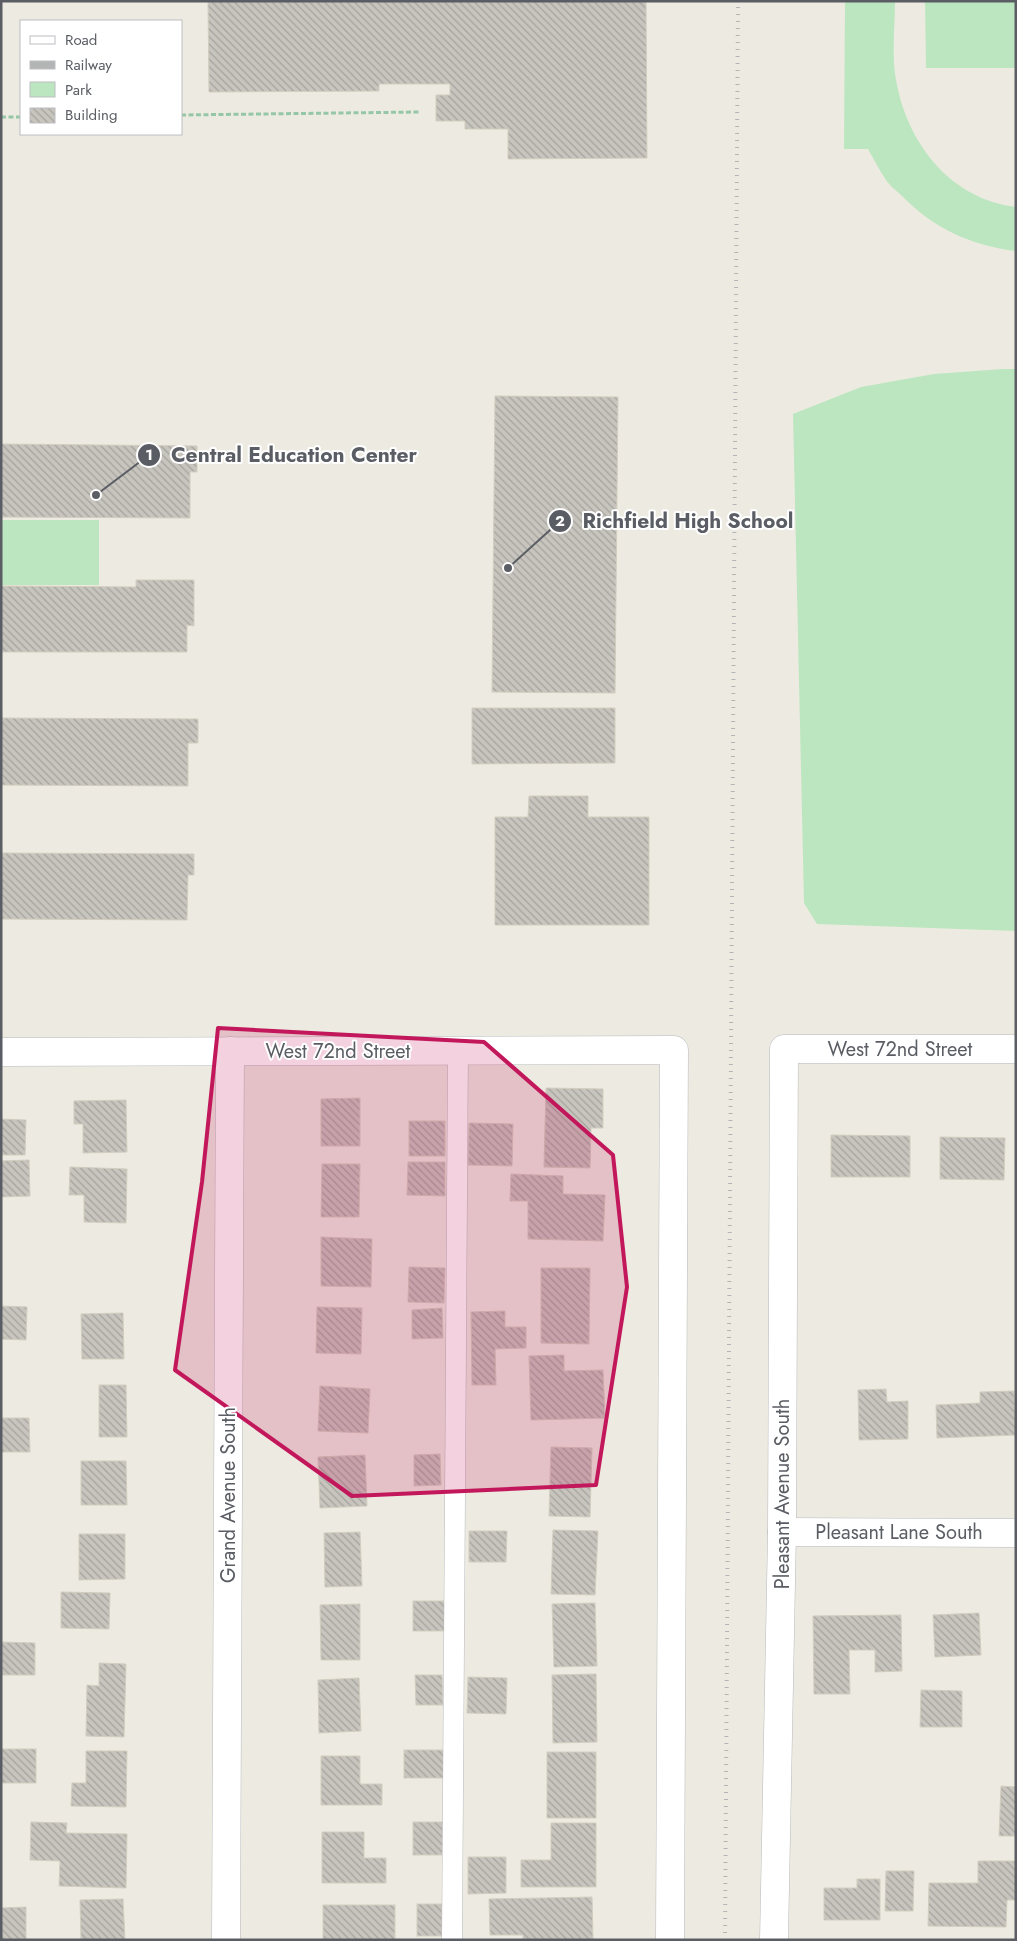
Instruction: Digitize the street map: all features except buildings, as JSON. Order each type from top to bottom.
[{"type":"street","name":"West 72nd Street","points":[[784,1049],[1016,1049]]},
{"type":"street","name":"Pleasant Avenue South","points":[[774,1940],[782,1532],[784,1049]]},
{"type":"street","name":"West 72nd Street","points":[[1,1052],[674,1050],[670,1940]]},
{"type":"street","name":"Grand Avenue South","points":[[226,1940],[230,1051]]},
{"type":"street","name":"Pleasant Lane South","points":[[782,1532],[1016,1533]]},
{"type":"lane","points":[[452,1940],[458,1051]]},
{"type":"path","points":[[182,116],[418,112]]},
{"type":"path","points":[[1,117],[20,117]]},
{"type":"highlighted area","points":[[218,1028],[484,1042],[613,1155],[627,1287],[596,1485],[352,1496],[175,1370],[202,1182]]},
{"type":"green space","points":[[845,1],[895,1],[895,75],[903,107],[912,128],[923,148],[953,181],[972,193],[993,202],[1016,207],[1016,251],[984,245],[954,234],[940,226],[914,207],[889,184],[868,149],[844,149]]},
{"type":"green space","points":[[925,1],[1016,1],[1016,68],[926,68]]},
{"type":"green space","points":[[1016,369],[1016,931],[817,924],[804,903],[793,414],[861,387],[934,374]]},
{"type":"green space","points":[[1,520],[99,520],[99,585],[1,585]]},
{"type":"railway","points":[[725,1940],[738,1]]},
{"type":"place","name":"Central Education Center","points":[[96,495]]},
{"type":"place","name":"Richfield High School","points":[[508,568]]}]
